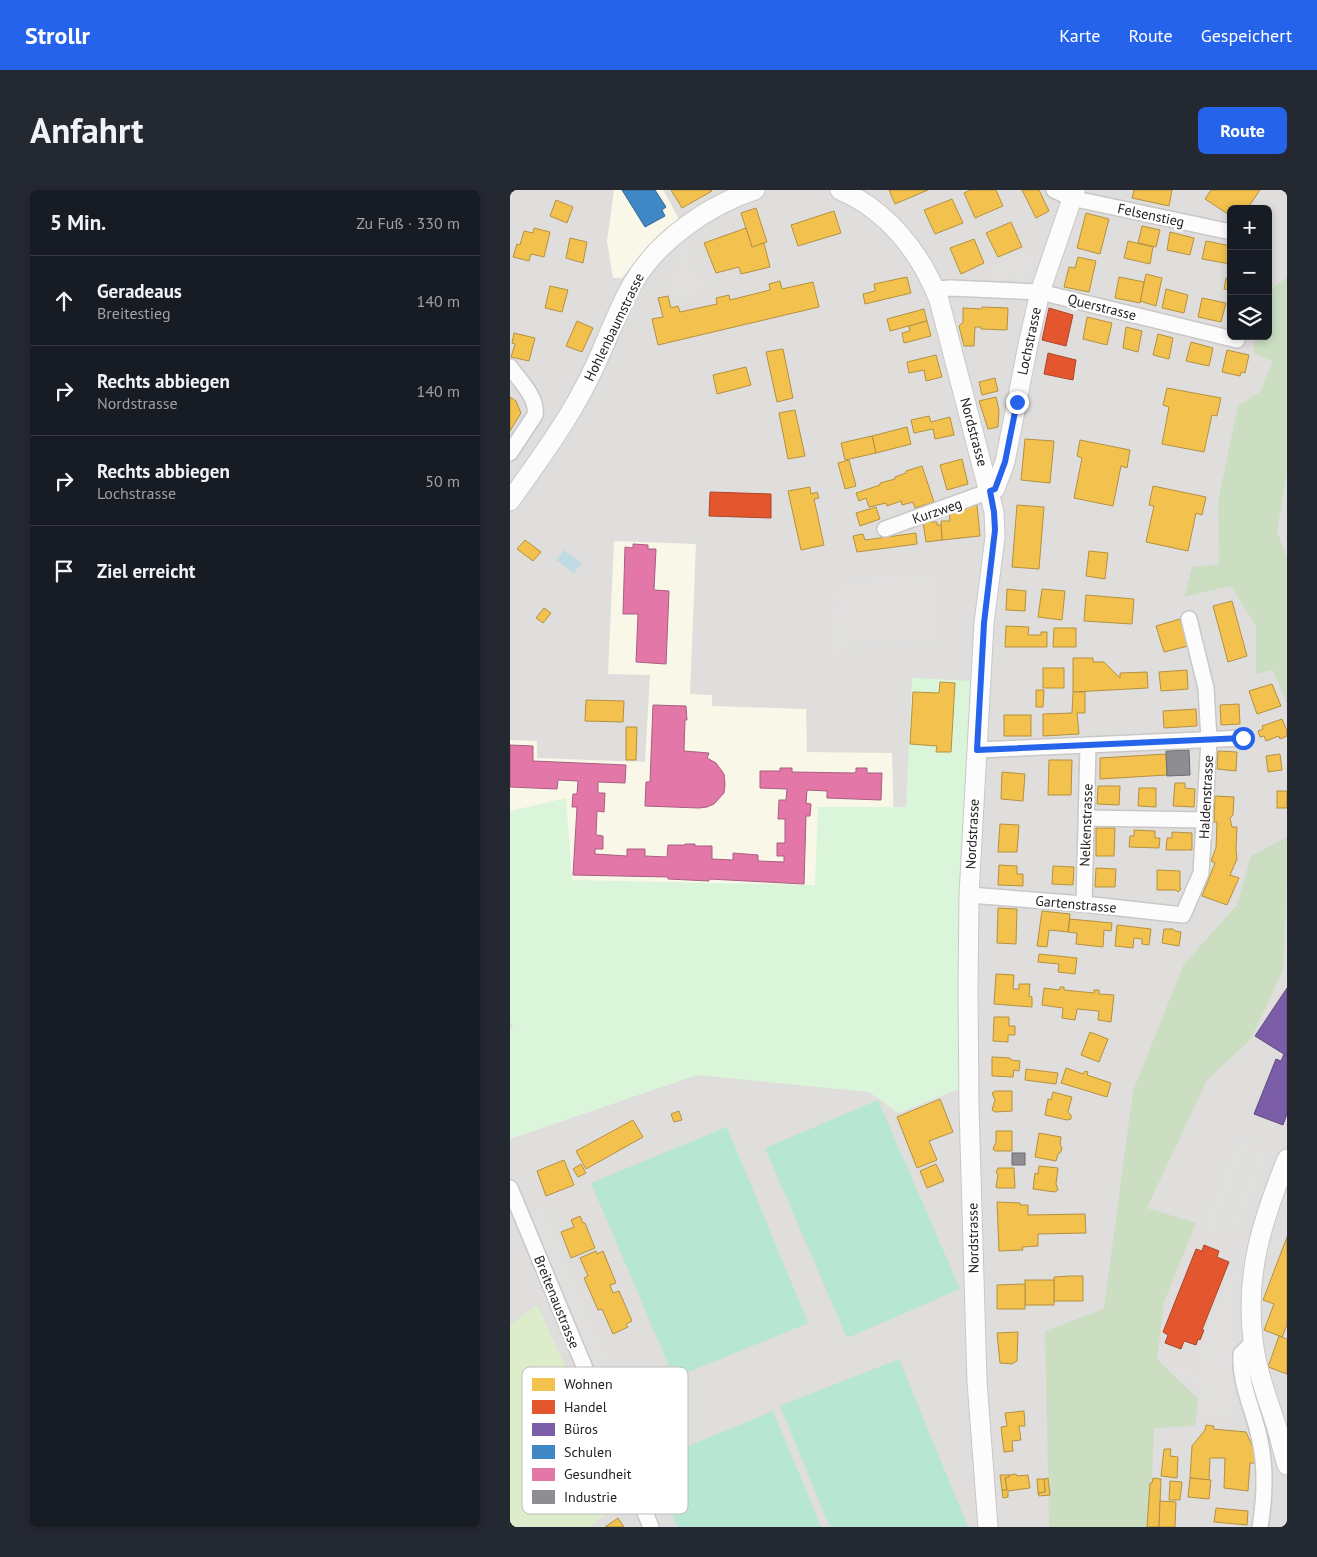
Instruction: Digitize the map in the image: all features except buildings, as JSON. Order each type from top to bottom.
[{"type":"street","name":"Hohlenbaumstrasse","points":[[510,501],[556,436],[585,386],[624,300],[645,266],[660,248],[682,230],[736,197],[755,190]]},
{"type":"street","name":"Nordstrasse","points":[[840,190],[871,208],[888,222],[902,236],[926,270],[939,300],[994,512],[995,530],[984,623],[969,895],[969,1106],[976,1352],[988,1527]]},
{"type":"street","name":"Felsenstieg","points":[[1054,190],[1227,231]]},
{"type":"street","name":"Lochstrasse","points":[[990,491],[995,489],[1005,462],[1040,292],[1073,194]]},
{"type":"street","name":"Querstrasse","points":[[934,289],[1040,292],[1227,337]]},
{"type":"street","points":[[510,367],[534,401],[536,408],[534,415],[510,453]]},
{"type":"street","name":"Kurzweg","points":[[885,529],[990,491]]},
{"type":"street","name":"Haldenstrasse","points":[[1183,915],[1201,872],[1209,740],[1206,688],[1189,619]]},
{"type":"street","points":[[977,750],[1243,738]]},
{"type":"street","name":"Nelkenstrasse","points":[[1084,904],[1088,746]]},
{"type":"street","points":[[1087,818],[1205,820]]},
{"type":"street","name":"Gartenstrasse","points":[[969,895],[1084,904],[1183,915]]},
{"type":"street","points":[[1287,1159],[1257,1244],[1251,1284],[1253,1342],[1263,1387],[1287,1465]]},
{"type":"street","name":"Breitenaustrasse","points":[[510,1188],[584,1367]]},
{"type":"street","points":[[1253,1342],[1241,1354],[1240,1368],[1260,1437],[1264,1463],[1263,1507],[1260,1527]]},
{"type":"street","name":"Breitenaustrasse","points":[[646,1514],[651,1527]]},
{"type":"shaded area","points":[[510,190],[1287,190],[1287,1527],[510,1527]]},
{"type":"shaded area","points":[[614,190],[663,190],[679,219],[664,230],[622,278],[613,278],[607,241]]},
{"type":"shaded area","points":[[688,248],[693,271],[708,291],[675,300],[664,269],[681,265],[678,251]]},
{"type":"shaded area","points":[[1030,248],[1030,258],[1036,264],[1032,275],[1020,281],[1011,276],[1003,281],[989,280],[990,269]]},
{"type":"shaded area","points":[[614,541],[696,544],[690,694],[712,695],[712,706],[806,709],[807,752],[892,753],[894,828],[841,923],[548,918],[510,841],[510,740],[537,741],[537,758],[645,762],[650,675],[608,674]]},
{"type":"shaded area","points":[[871,576],[936,577],[936,644],[855,641],[842,656],[833,654],[835,584],[871,583]]},
{"type":"shaded area","points":[[1239,1138],[1249,1141],[1212,1233],[1203,1229]]},
{"type":"shaded area","points":[[1259,1151],[1268,1155],[1238,1231],[1229,1227]]},
{"type":"shaded area","points":[[544,1208],[610,1367],[593,1367],[531,1213]]},
{"type":"shaded area","points":[[1281,1219],[1287,1221],[1287,1230],[1278,1253],[1269,1250]]},
{"type":"shaded area","points":[[1231,1267],[1241,1271],[1234,1292],[1236,1416],[1199,1415],[1201,1383],[1180,1380],[1169,1365],[1176,1360],[1183,1370],[1199,1371],[1201,1344]]},
{"type":"green space","points":[[1287,277],[1287,472],[1277,531],[1287,559],[1287,704],[1273,670],[1256,674],[1256,626],[1231,586],[1184,597],[1192,567],[1219,564],[1218,501],[1238,406],[1260,392],[1273,361],[1253,353],[1255,340],[1272,340],[1272,289]]},
{"type":"green space","points":[[912,678],[974,681],[961,887],[959,1089],[898,1113],[869,1092],[697,1075],[510,1139],[510,1029],[513,1028],[510,1021],[510,811],[566,798],[572,880],[815,885],[818,807],[906,807]]},
{"type":"green space","points":[[1287,837],[1283,970],[1251,1039],[1207,1080],[1147,1208],[1196,1223],[1164,1302],[1157,1359],[1198,1399],[1195,1426],[1154,1428],[1150,1527],[1049,1527],[1045,1331],[1104,1309],[1133,1091],[1184,964],[1237,905],[1251,856]]},
{"type":"green space","points":[[878,1100],[960,1289],[847,1338],[765,1148]]},
{"type":"green space","points":[[727,1127],[808,1323],[688,1372],[688,1367],[669,1367],[591,1183]]},
{"type":"green space","points":[[537,1305],[566,1367],[522,1367],[522,1514],[607,1514],[589,1527],[510,1527],[510,1325]]},
{"type":"green space","points":[[899,1359],[968,1527],[830,1527],[780,1406]]},
{"type":"green space","points":[[773,1411],[821,1527],[677,1527],[672,1514],[688,1514],[688,1446]]},
{"type":"water","points":[[564,550],[582,563],[574,573],[556,560]]},
{"type":"route","points":[[1017,402],[1005,462],[995,489],[990,491],[995,530],[984,623],[984,654],[977,750],[1243,738]]}]
